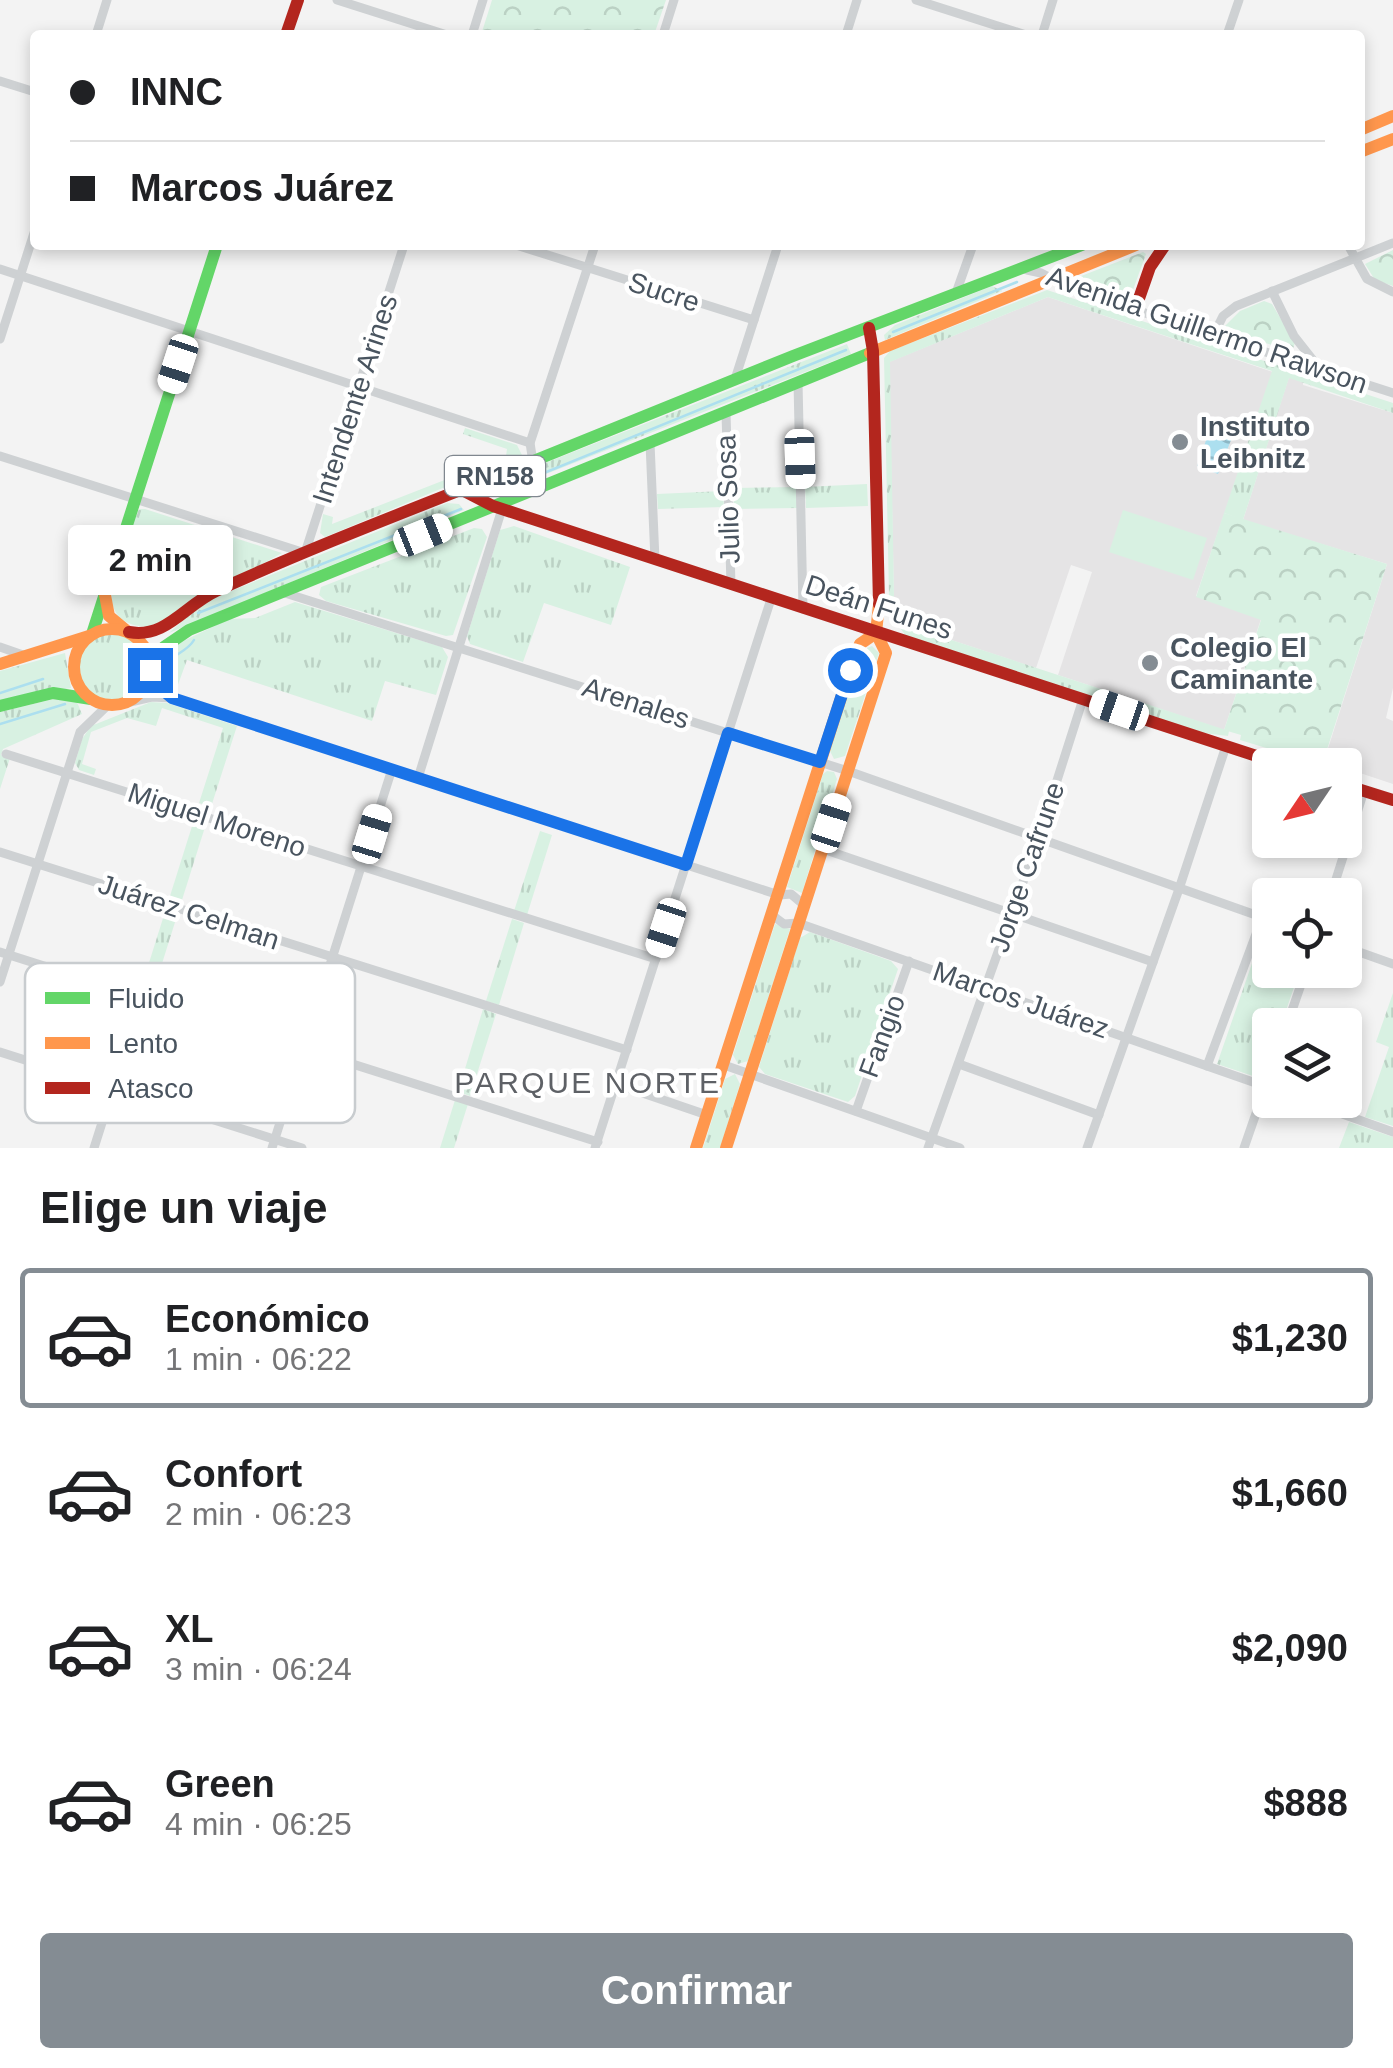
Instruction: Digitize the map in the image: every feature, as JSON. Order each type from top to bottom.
[{"type":"main road","points":[[288,30],[298,0]]},
{"type":"main road","points":[[1365,128],[1393,116]]},
{"type":"main road","points":[[1365,150],[1393,139]]},
{"type":"main road","points":[[92,699],[78,684],[74,664],[80,646],[91,635],[215,250]]},
{"type":"main road","name":"RN158","points":[[0,664],[106,629],[158,632],[210,594],[305,553],[1069,250]]},
{"type":"main road","name":"RN158","points":[[126,702],[141,692],[164,647],[176,637],[1124,250]]},
{"type":"main road","points":[[1135,310],[1146,276],[1162,250]]},
{"type":"main road","points":[[726,1148],[886,653],[876,633],[879,616],[873,351],[869,328]]},
{"type":"main road","name":"Deán Funes","points":[[462,490],[497,508],[1252,755]]},
{"type":"main road","points":[[105,593],[110,616],[146,650],[150,669]]},
{"type":"main road","points":[[696,1148],[860,644],[876,633]]},
{"type":"main road","points":[[0,706],[53,692],[108,705],[126,702]]},
{"type":"main road","points":[[1364,790],[1393,800]]},
{"type":"street","points":[[98,30],[107,0]]},
{"type":"street","points":[[337,0],[431,30]]},
{"type":"street","points":[[474,30],[483,0]]},
{"type":"street","points":[[665,30],[674,0]]},
{"type":"street","points":[[848,30],[858,0]]},
{"type":"street","points":[[916,0],[1010,30]]},
{"type":"street","points":[[1044,30],[1053,0]]},
{"type":"street","points":[[1229,30],[1239,0]]},
{"type":"street","points":[[0,80],[30,90]]},
{"type":"street","points":[[1214,336],[1218,323],[1229,310],[1393,243]]},
{"type":"street","points":[[0,340],[30,246]]},
{"type":"street","name":"Intendente Arines","points":[[305,553],[402,250]]},
{"type":"street","name":"Sucre","points":[[532,250],[754,320]]},
{"type":"street","points":[[533,462],[530,443],[593,250]]},
{"type":"street","points":[[734,381],[776,250]]},
{"type":"street","points":[[955,295],[971,250]]},
{"type":"street","points":[[1350,250],[1367,280],[1393,292]]},
{"type":"street","points":[[0,269],[530,443]]},
{"type":"street","name":"Avenida Guillermo Rawson","points":[[1021,269],[1042,272],[1074,290],[1393,393]]},
{"type":"street","points":[[1272,291],[1294,336],[1320,370]]},
{"type":"street","points":[[798,382],[804,609]]},
{"type":"street","name":"Julio Sosa","points":[[726,412],[731,585]]},
{"type":"street","points":[[650,443],[656,560]]},
{"type":"street","points":[[0,456],[305,553]]},
{"type":"street","points":[[418,778],[497,508]]},
{"type":"street","name":"Arenales","points":[[282,592],[848,771],[1252,914]]},
{"type":"street","points":[[355,1065],[596,1145],[771,598]]},
{"type":"street","points":[[0,647],[25,656]]},
{"type":"street","points":[[150,669],[159,687],[172,698]]},
{"type":"street","points":[[126,702],[152,696],[172,698],[779,895],[792,894],[804,905]]},
{"type":"street","name":"Jorge Cafrune","points":[[930,1143],[1038,840],[1083,698]]},
{"type":"street","points":[[0,982],[5,953],[82,728],[108,705]]},
{"type":"street","points":[[1087,1148],[1226,746]]},
{"type":"street","name":"Miguel Moreno","points":[[6,754],[656,960]]},
{"type":"street","points":[[330,963],[392,770]]},
{"type":"street","points":[[1336,878],[1364,790]]},
{"type":"street","points":[[823,849],[1153,962]]},
{"type":"street","name":"Juárez Celman","points":[[0,852],[348,963]]},
{"type":"street","name":"Marcos Juárez","points":[[772,915],[784,924],[798,923],[1252,1081]]},
{"type":"street","points":[[5,953],[36,963]]},
{"type":"street","points":[[1362,953],[1393,964]]},
{"type":"street","points":[[1207,1066],[1252,954]]},
{"type":"street","name":"Fangio","points":[[856,1110],[909,961]]},
{"type":"street","name":"Juárez Celman","points":[[355,965],[627,1050]]},
{"type":"street","points":[[0,1052],[25,1060]]},
{"type":"street","points":[[959,1064],[1098,1114]]},
{"type":"street","points":[[724,1065],[856,1110],[930,1143],[960,1148]]},
{"type":"street","points":[[616,1084],[707,1115]]},
{"type":"street","points":[[1244,1148],[1256,1118]]},
{"type":"street","points":[[1354,1118],[1393,1132]]},
{"type":"street","points":[[94,1148],[102,1123]]},
{"type":"street","points":[[214,1123],[274,1144],[302,1148]]},
{"type":"shaded area","points":[[1048,297],[1273,372],[1196,596],[1261,619],[1224,730],[1058,675],[1092,572],[1071,565],[1036,668],[924,631],[903,619],[894,597],[889,362]]},
{"type":"shaded area","points":[[1289,377],[1393,413],[1393,688],[1386,718],[1393,721],[1393,784],[1362,774],[1362,748],[1328,748],[1387,564],[1243,520]]},
{"type":"green space","points":[[492,0],[666,0],[656,30],[483,30]]},
{"type":"green space","points":[[1393,250],[1393,286],[1375,280],[1365,264]]},
{"type":"green space","points":[[1146,254],[1129,301],[1074,282],[1076,278]]},
{"type":"green space","points":[[992,286],[1002,291],[885,340],[884,335],[895,325]]},
{"type":"green space","points":[[1047,290],[1393,403],[1393,413],[1289,378],[1243,520],[1224,513],[1272,371],[1048,297],[890,362],[894,597],[903,619],[924,631],[1229,731],[1228,736],[1195,732],[905,635],[895,620],[889,595],[884,358],[890,351]]},
{"type":"green space","points":[[1264,301],[1272,304],[1295,343],[1292,351],[1226,331],[1225,326],[1240,311]]},
{"type":"green space","points":[[847,344],[851,354],[498,493],[500,486],[535,467]]},
{"type":"green space","points":[[465,428],[517,445],[522,455],[325,537],[320,533],[323,514],[333,517],[332,524],[506,456],[507,449],[463,434]]},
{"type":"green space","points":[[867,484],[868,506],[806,508],[805,487]]},
{"type":"green space","points":[[797,487],[798,508],[734,509],[733,488]]},
{"type":"green space","points":[[723,491],[724,507],[658,509],[657,494]]},
{"type":"green space","points":[[447,503],[459,504],[464,510],[169,633],[202,603]]},
{"type":"green space","points":[[140,509],[282,553],[151,627],[129,623],[117,614],[112,600],[113,583]]},
{"type":"green space","points":[[1123,510],[1207,538],[1193,580],[1109,552]]},
{"type":"green space","points":[[1224,513],[1387,564],[1327,748],[1266,748],[1224,730],[1261,620],[1196,597]]},
{"type":"green space","points":[[514,526],[630,567],[611,625],[544,603],[523,662],[470,644],[467,636],[500,530]]},
{"type":"green space","points":[[474,528],[482,529],[487,537],[453,635],[326,601],[319,595],[321,587]]},
{"type":"green space","points":[[295,602],[442,647],[448,657],[436,695],[385,681],[372,721],[187,660],[176,690],[162,680],[159,665],[171,647],[229,619],[255,618]]},
{"type":"green space","points":[[112,634],[136,644],[146,668],[136,692],[112,702],[88,692],[78,668],[88,644]]},
{"type":"green space","points":[[872,646],[879,653],[845,756],[834,759],[830,751],[854,677],[867,648]]},
{"type":"green space","points":[[65,653],[71,688],[0,701],[0,671]]},
{"type":"green space","points":[[54,699],[77,702],[82,714],[3,749],[1,755],[10,758],[0,789],[0,712]]},
{"type":"green space","points":[[151,702],[167,703],[237,726],[211,807],[199,803],[223,728],[162,708],[156,726],[127,718],[91,732],[82,764],[96,769],[94,775],[79,770],[75,763],[82,739],[91,726]]},
{"type":"green space","points":[[827,771],[834,772],[837,779],[802,893],[787,887]]},
{"type":"green space","points":[[193,823],[205,827],[182,900],[170,896]]},
{"type":"green space","points":[[540,831],[552,835],[527,915],[514,911]]},
{"type":"green space","points":[[164,915],[176,919],[162,963],[149,963]]},
{"type":"green space","points":[[512,919],[524,923],[499,1005],[486,1001]]},
{"type":"green space","points":[[775,924],[790,929],[748,1061],[738,1064],[733,1055]]},
{"type":"green space","points":[[810,932],[891,961],[898,969],[855,1096],[848,1102],[765,1074],[759,1067],[800,938]]},
{"type":"green space","points":[[1252,963],[1252,988],[1294,988],[1287,1008],[1252,1008],[1252,1076],[1217,1064]]},
{"type":"green space","points":[[1393,993],[1393,1126],[1365,1117],[1389,1047],[1376,1042]]},
{"type":"green space","points":[[483,1009],[496,1014],[470,1096],[458,1092]]},
{"type":"green space","points":[[735,1074],[740,1084],[720,1148],[703,1148],[725,1079]]},
{"type":"green space","points":[[455,1100],[468,1104],[454,1148],[440,1148]]},
{"type":"green space","points":[[1349,1122],[1393,1137],[1393,1148],[1339,1148]]},
{"type":"water","points":[[1209,432],[1231,440],[1218,474],[1197,466]]},
{"type":"waterway","points":[[893,332],[1017,282]]},
{"type":"waterway","points":[[502,490],[846,350]]},
{"type":"waterway","points":[[198,613],[461,509]]},
{"type":"waterway","points":[[162,672],[194,640]]},
{"type":"waterway","points":[[0,693],[43,679]]},
{"type":"waterway","points":[[0,724],[65,704]]},
{"type":"traffic: fast","points":[[92,634],[215,250]]},
{"type":"traffic: fast","points":[[531,462],[1069,250]]},
{"type":"traffic: fast","points":[[150,667],[164,647],[189,630],[870,353]]},
{"type":"traffic: fast","points":[[0,706],[53,693],[91,699]]},
{"type":"traffic: slow","points":[[1365,128],[1393,116]]},
{"type":"traffic: slow","points":[[1365,150],[1393,139]]},
{"type":"traffic: slow","points":[[870,353],[1124,250]]},
{"type":"traffic: slow","points":[[105,595],[109,616],[127,631]]},
{"type":"traffic: slow","points":[[726,1148],[886,653],[876,633],[879,604]]},
{"type":"traffic: slow","points":[[112,629],[139,640],[150,667],[139,694],[112,705],[85,694],[74,667],[85,640],[112,629]]},
{"type":"traffic: slow","points":[[696,1148],[850,670],[860,644],[876,633]]},
{"type":"traffic: slow","points":[[0,664],[89,636]]},
{"type":"traffic: jam","points":[[288,30],[298,0]]},
{"type":"traffic: jam","points":[[1135,310],[1150,267],[1162,250]]},
{"type":"traffic: jam","points":[[869,328],[873,351],[879,604]]},
{"type":"traffic: jam","points":[[129,632],[154,631],[216,591],[531,462]]},
{"type":"traffic: jam","points":[[462,490],[493,506],[1252,755]]},
{"type":"traffic: jam","points":[[1362,790],[1393,800]]},
{"type":"place","name":"Instituto Leibnitz","points":[[1180,442]]},
{"type":"place","name":"Colegio El Caminante","points":[[1150,663]]},
{"type":"district","name":"PARQUE NORTE","points":[[588,1082]]},
{"type":"route","points":[[150,670],[154,681],[172,698],[686,865],[728,733],[820,762],[850,670]]}]
